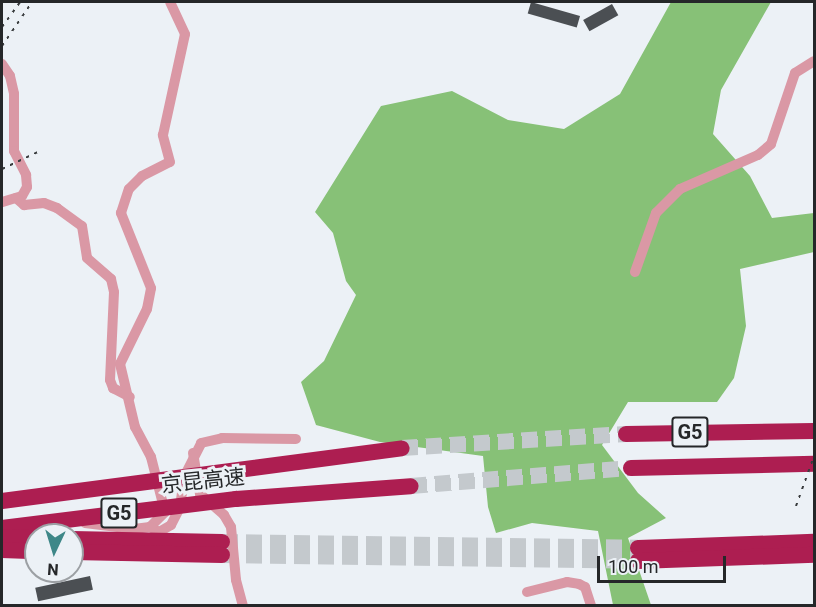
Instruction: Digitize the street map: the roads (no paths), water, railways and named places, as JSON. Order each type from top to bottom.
[{"type":"highway","name":"G5","points":[[626,434],[814,430]]},
{"type":"highway","name":"京昆高速","points":[[2,501],[230,468],[402,448]]},
{"type":"highway","name":"G5","points":[[631,468],[814,464]]},
{"type":"highway","name":"京昆高速","points":[[2,529],[236,500],[411,486]]},
{"type":"highway","points":[[2,537],[24,538]]},
{"type":"highway","points":[[84,540],[222,548],[84,552]]},
{"type":"highway","points":[[814,542],[638,554],[814,555]]},
{"type":"highway","points":[[2,550],[24,551]]},
{"type":"street","points":[[150,526],[165,512],[152,458],[135,427],[130,397],[120,364],[147,309],[151,288],[121,213],[129,189],[142,176],[170,162],[163,135],[185,34],[170,2]]},
{"type":"street","points":[[635,272],[656,213],[680,189],[758,154],[771,144],[795,73],[814,61]]},
{"type":"street","points":[[2,64],[10,76],[14,151],[26,175],[27,187],[16,198],[2,202]]},
{"type":"street","points":[[16,198],[24,205],[44,203],[57,208],[82,226],[87,258],[111,279],[114,292],[110,380],[113,388],[130,397]]},
{"type":"street","points":[[2,529],[5,525],[26,521],[150,526],[159,532],[171,525],[180,507],[184,477],[193,453],[201,443],[222,438],[296,439]]},
{"type":"street","points":[[193,453],[200,494],[224,515],[231,527],[236,580],[243,606]]},
{"type":"street","points":[[527,592],[567,582],[579,584],[585,587],[591,606]]},
{"type":"tunnel","points":[[402,448],[626,434]]},
{"type":"tunnel","points":[[411,486],[631,468]]},
{"type":"tunnel","points":[[222,542],[638,548]]},
{"type":"tunnel","points":[[222,555],[638,561]]},
{"type":"railway","points":[[2,27],[20,2]]},
{"type":"railway","points":[[2,46],[32,2]]},
{"type":"railway","points":[[2,169],[42,150]]},
{"type":"railway","points":[[796,506],[814,456]]}]
